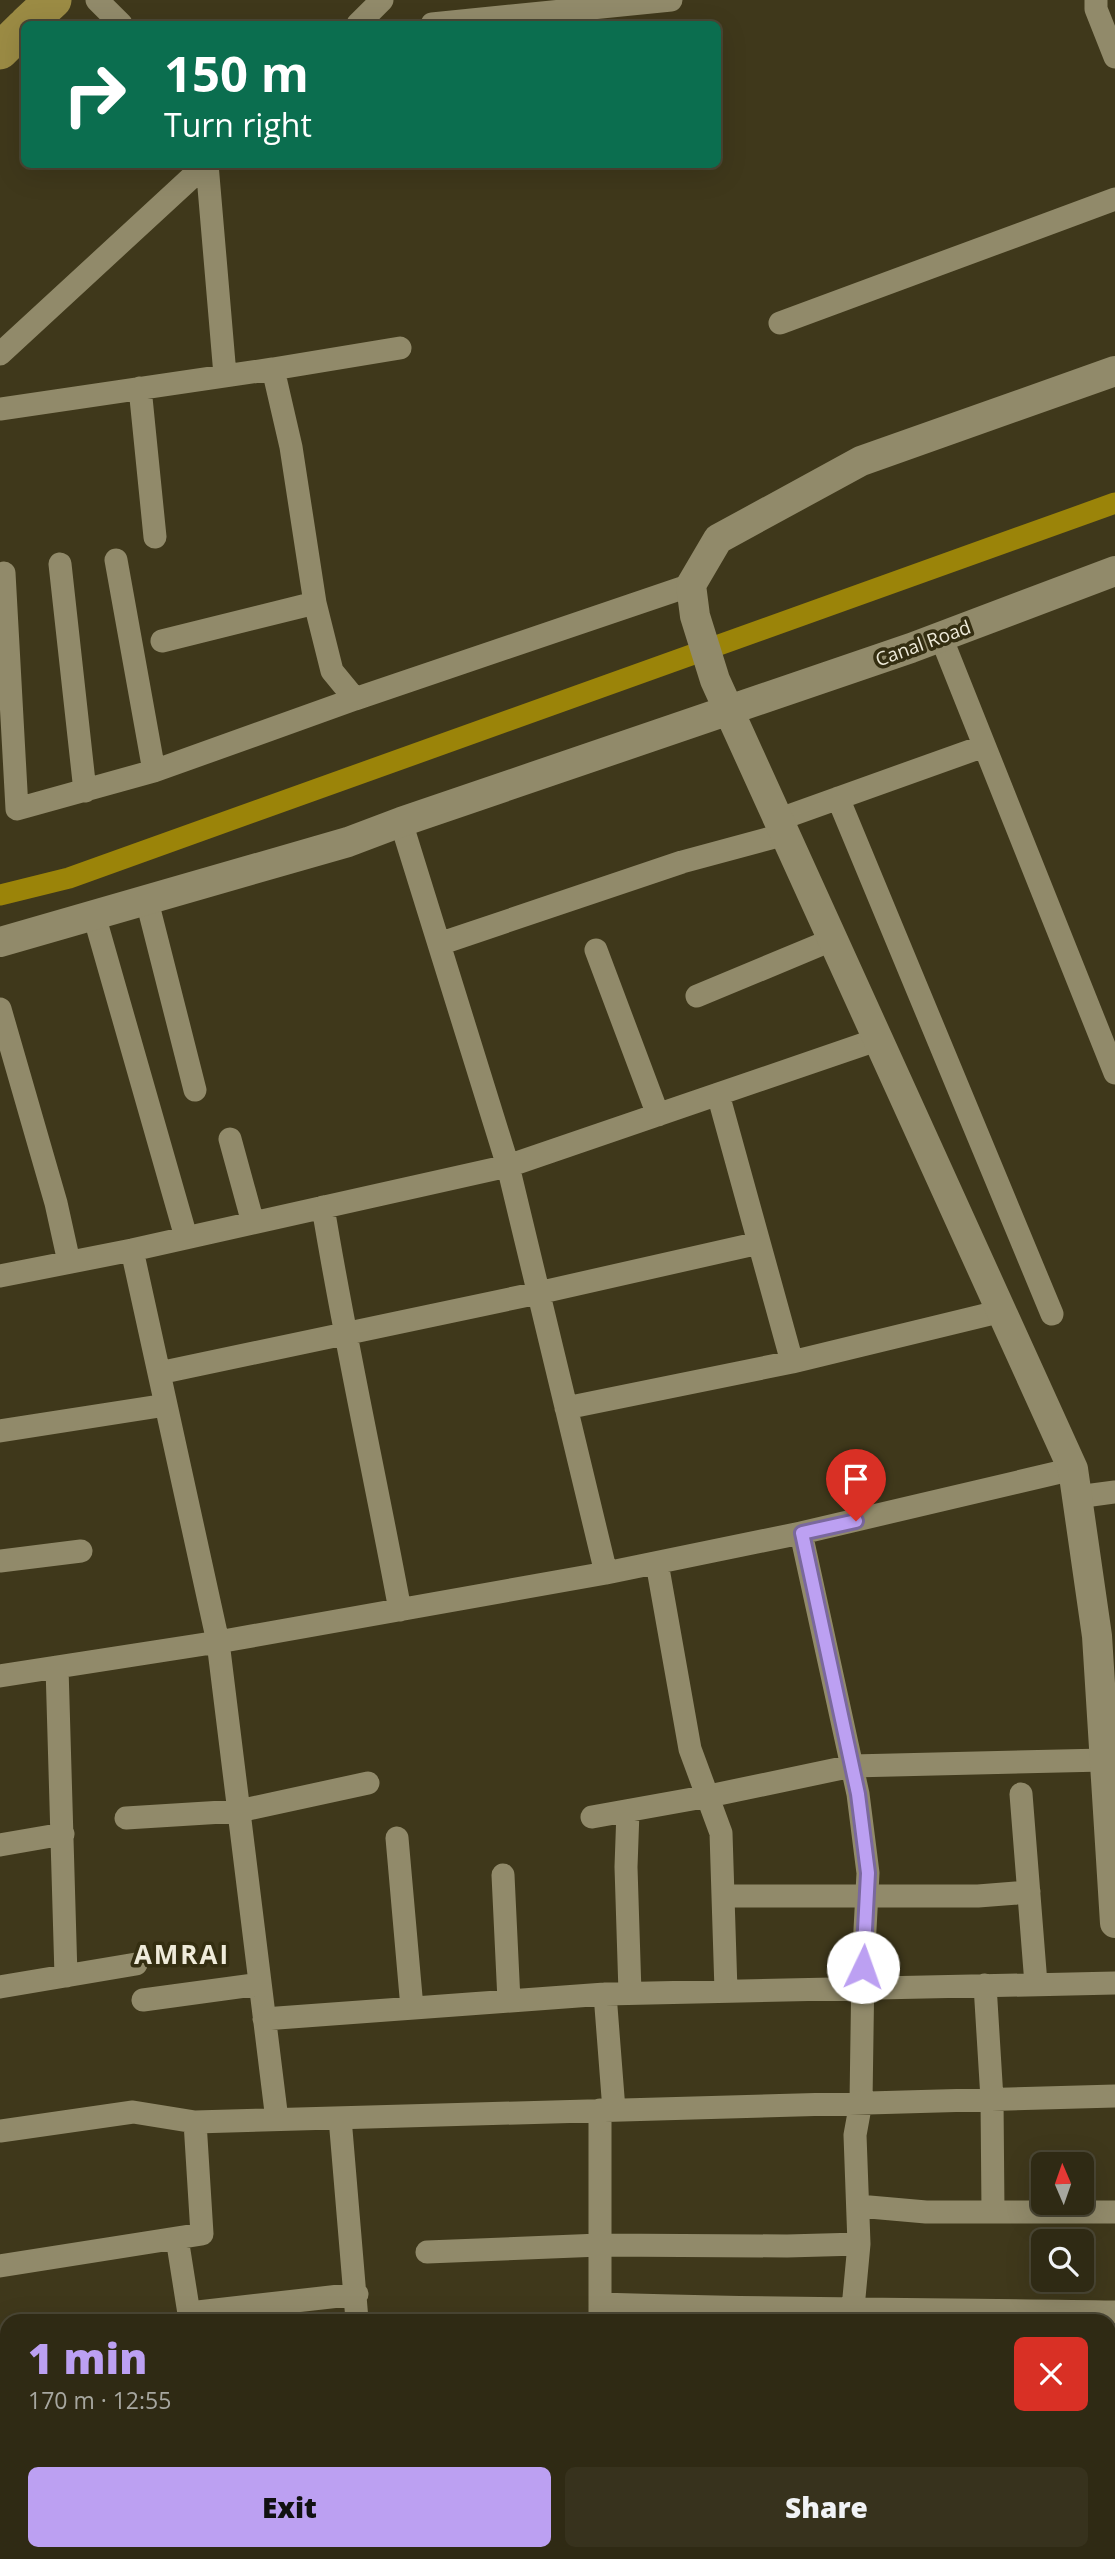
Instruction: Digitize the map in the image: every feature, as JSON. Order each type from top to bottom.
[{"type":"main road","points":[[31,21],[53,0]]},
{"type":"main road","points":[[0,51],[21,31]]},
{"type":"street","points":[[97,0],[118,21]]},
{"type":"street","points":[[361,21],[382,0]]},
{"type":"street","points":[[461,21],[666,0]]},
{"type":"street","points":[[1096,0],[1096,9],[1115,57]]},
{"type":"street","points":[[0,354],[202,168]]},
{"type":"street","points":[[206,168],[225,375]]},
{"type":"street","points":[[780,323],[1115,199]]},
{"type":"street","points":[[0,410],[400,348]]},
{"type":"street","points":[[273,369],[290,447],[315,603],[332,671],[355,699]]},
{"type":"street","points":[[1115,371],[861,461],[718,539],[691,585],[695,616],[715,680],[728,711],[783,826],[1002,1311],[1075,1483],[1097,1636],[1115,1923]]},
{"type":"street","points":[[140,388],[155,537]]},
{"type":"street","points":[[116,560],[154,771]]},
{"type":"street","points":[[60,564],[85,790]]},
{"type":"street","name":"Canal Road","points":[[0,942],[348,842],[941,637],[1115,571]]},
{"type":"street","points":[[4,573],[17,809],[154,771],[355,699],[691,585]]},
{"type":"street","points":[[162,640],[315,603]]},
{"type":"street","points":[[941,637],[1115,1073]]},
{"type":"street","points":[[439,944],[783,826],[838,798],[984,746]]},
{"type":"street","points":[[838,798],[1052,1314]]},
{"type":"street","points":[[401,822],[508,1166],[606,1573]]},
{"type":"street","points":[[147,901],[195,1090]]},
{"type":"street","points":[[94,915],[186,1237]]},
{"type":"street","points":[[697,996],[834,939]]},
{"type":"street","points":[[596,950],[658,1115]]},
{"type":"street","points":[[0,1009],[56,1203],[69,1262]]},
{"type":"street","points":[[0,1276],[132,1250],[508,1166],[879,1039]]},
{"type":"street","points":[[718,1094],[792,1362]]},
{"type":"street","points":[[230,1139],[253,1223]]},
{"type":"street","points":[[323,1207],[344,1334],[370,1449],[400,1610]]},
{"type":"street","points":[[159,1373],[759,1243]]},
{"type":"street","points":[[132,1250],[218,1642],[277,2120]]},
{"type":"street","points":[[566,1408],[792,1362],[1002,1311]]},
{"type":"street","points":[[0,1431],[166,1405]]},
{"type":"street","points":[[0,1676],[400,1610],[1075,1483],[1115,1492]]},
{"type":"street","points":[[802,1533],[858,1794],[868,1873],[861,2102],[855,2135],[859,2244],[853,2314]]},
{"type":"street","points":[[0,1561],[81,1551]]},
{"type":"street","points":[[657,1563],[691,1749],[721,1833],[726,1991]]},
{"type":"street","points":[[57,1667],[66,1976]]},
{"type":"street","points":[[592,1817],[852,1766],[1104,1760]]},
{"type":"street","points":[[126,1818],[239,1811],[368,1783]]},
{"type":"street","points":[[1021,1794],[1036,1984]]},
{"type":"street","points":[[628,1811],[626,1867],[630,1993]]},
{"type":"street","points":[[0,1845],[63,1834]]},
{"type":"street","points":[[397,1838],[412,2008]]},
{"type":"street","points":[[503,1875],[509,2001]]},
{"type":"street","points":[[725,1896],[978,1896],[1029,1892]]},
{"type":"street","points":[[0,1987],[136,1964]]},
{"type":"street","points":[[264,2020],[605,1994],[1115,1983]]},
{"type":"street","points":[[143,2000],[260,1984]]},
{"type":"street","points":[[985,1985],[992,2099],[993,2212]]},
{"type":"street","points":[[605,1994],[607,2110],[600,2245],[600,2312],[1115,2312]]},
{"type":"street","points":[[0,2132],[133,2112],[195,2122],[1115,2096]]},
{"type":"street","points":[[340,2118],[357,2314]]},
{"type":"street","points":[[0,2265],[202,2234],[195,2122]]},
{"type":"street","points":[[858,2206],[926,2212],[1115,2212]]},
{"type":"street","points":[[177,2238],[190,2314]]},
{"type":"street","points":[[427,2252],[600,2245],[859,2244]]},
{"type":"street","points":[[212,2314],[357,2294]]},
{"type":"waterway","points":[[0,895],[69,878],[1115,503]]},
{"type":"district","name":"AMRAI","points":[[182,1955]]},
{"type":"route","points":[[856,1521],[802,1533],[858,1794],[868,1873],[863,1967]]}]
